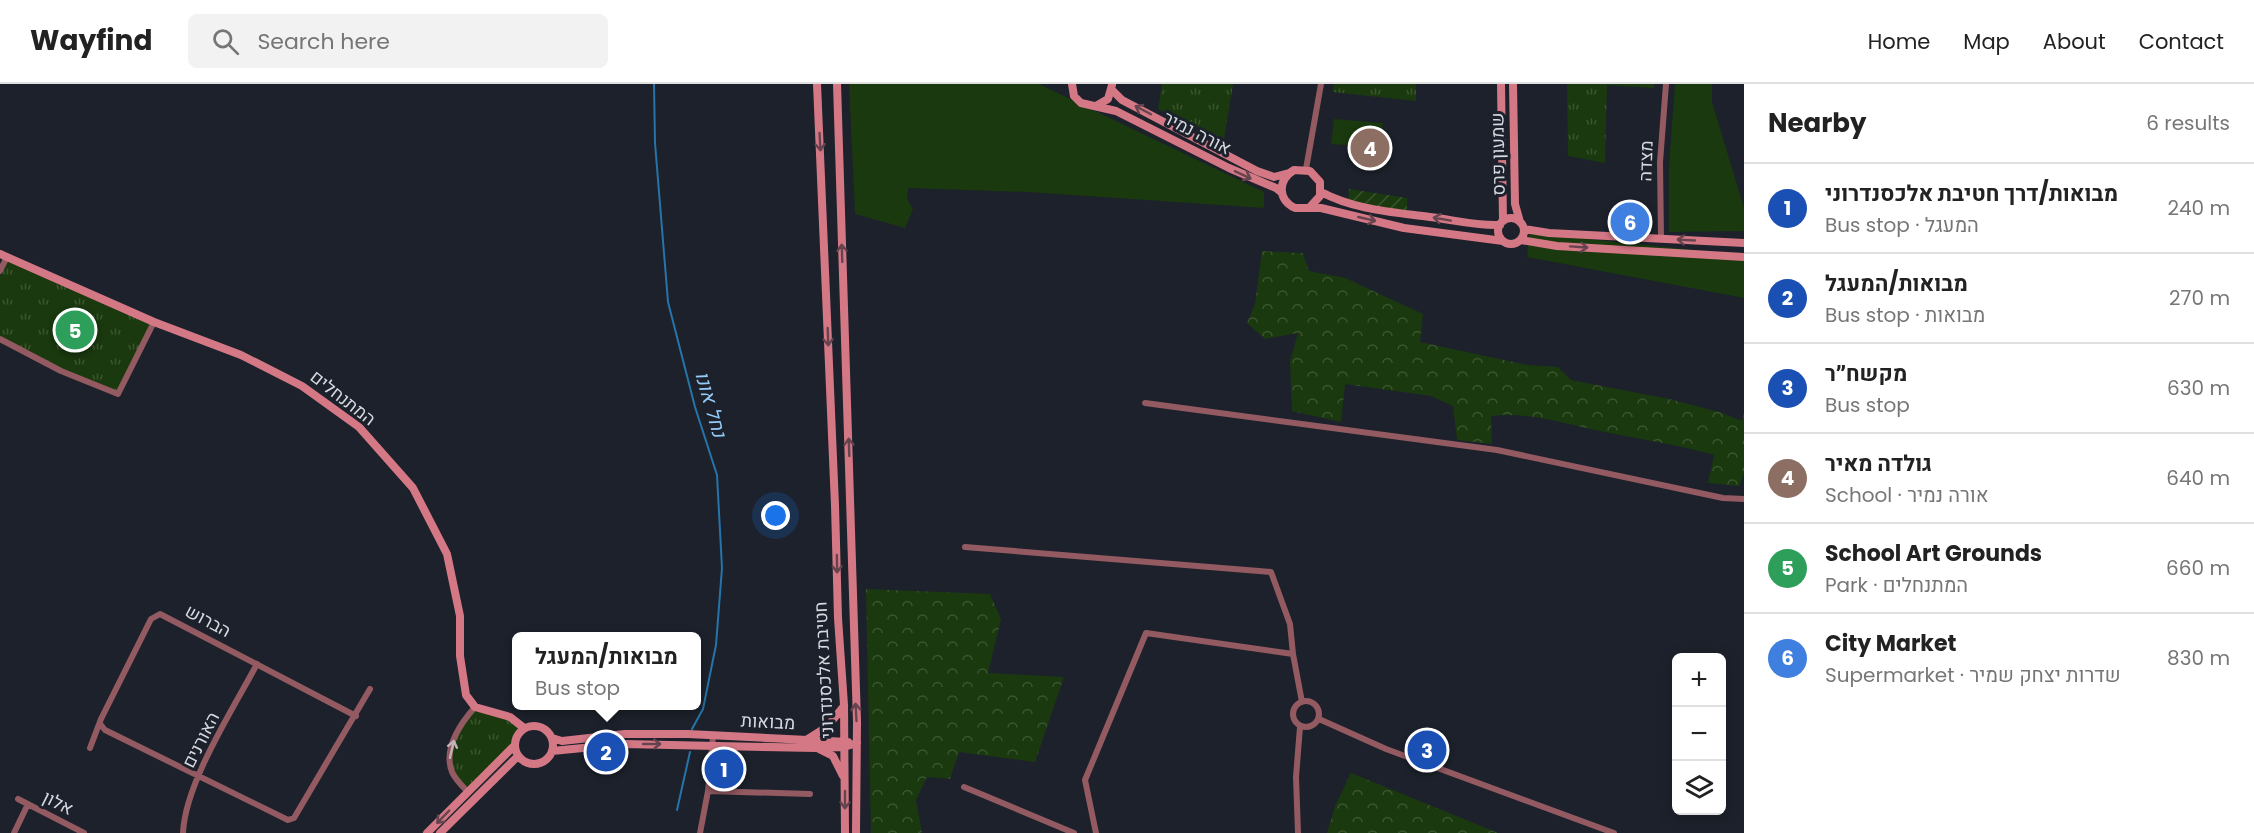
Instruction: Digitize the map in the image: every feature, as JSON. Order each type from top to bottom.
[{"type":"street","name":"חטיבת אלכסנדרוני","points":[[817,84],[836,505],[838,618],[844,705],[845,833]]},
{"type":"street","name":"חטיבת אלכסנדרוני","points":[[837,84],[857,743],[856,833]]},
{"type":"street","points":[[1062,84],[1072,87]]},
{"type":"street","points":[[1306,169],[1321,84]]},
{"type":"street","name":"שמעון פרס","points":[[1502,84],[1502,223]]},
{"type":"street","name":"שמעון פרס","points":[[1513,84],[1515,204],[1522,225]]},
{"type":"street","name":"מצדה","points":[[1661,239],[1660,162],[1666,84]]},
{"type":"street","name":"אורה נמיר","points":[[1072,87],[1081,103],[1116,111],[1228,168],[1276,188],[1282,193]]},
{"type":"street","points":[[1096,106],[1105,102],[1112,87]]},
{"type":"street","name":"אורה נמיר","points":[[1112,87],[1122,99],[1257,171],[1274,177],[1289,173]]},
{"type":"street","points":[[1310,207],[1318,201],[1321,192],[1318,177],[1306,169],[1289,173],[1282,182],[1282,193],[1286,202],[1295,208],[1310,207],[1404,228],[1503,241],[1510,244],[1521,240],[1557,246],[1744,257]]},
{"type":"street","points":[[1321,192],[1340,202],[1382,211],[1472,224],[1502,223],[1510,219],[1522,225],[1661,239],[1744,243]]},
{"type":"street","points":[[1502,223],[1499,235],[1503,241]]},
{"type":"street","points":[[1521,240],[1522,225]]},
{"type":"street","points":[[0,271],[4,256]]},
{"type":"street","name":"המתנחלים","points":[[4,256],[154,322],[241,356],[302,386],[360,427],[413,488],[447,554],[460,616],[459,656],[463,686],[466,695],[475,707]]},
{"type":"street","points":[[0,339],[62,371],[118,394],[154,322]]},
{"type":"street","points":[[1145,403],[1497,450],[1723,498],[1744,499]]},
{"type":"street","points":[[965,547],[1271,572],[1290,624],[1302,702]]},
{"type":"street","name":"הברוש","points":[[90,748],[101,725],[101,719],[151,619],[160,614],[356,716]]},
{"type":"street","points":[[1096,833],[1085,780],[1146,633],[1293,654]]},
{"type":"street","name":"האורנים","points":[[183,833],[185,812],[199,776],[256,664]]},
{"type":"street","points":[[101,725],[105,730],[288,820],[294,818],[370,689]]},
{"type":"street","points":[[1309,701],[1316,706],[1318,718],[1314,726],[1300,727],[1294,721],[1292,712],[1302,702],[1309,701]]},
{"type":"street","points":[[805,740],[827,727],[844,705]]},
{"type":"street","points":[[467,791],[452,773],[449,753],[460,724],[475,707],[510,717],[524,728]]},
{"type":"street","points":[[1318,718],[1386,749],[1614,833]]},
{"type":"street","points":[[427,833],[514,746],[517,734],[524,728],[541,726],[552,738],[552,751],[540,763],[528,763],[518,756],[514,746]]},
{"type":"street","points":[[1298,833],[1296,777],[1300,727]]},
{"type":"street","name":"מבואות","points":[[552,738],[562,741],[625,734],[816,748],[857,743]]},
{"type":"street","points":[[700,833],[708,791],[712,740]]},
{"type":"street","name":"מבואות","points":[[552,751],[624,744],[712,740],[805,740],[844,744]]},
{"type":"street","points":[[816,748],[833,756],[844,778]]},
{"type":"street","points":[[440,833],[518,756]]},
{"type":"street","points":[[964,787],[1074,833]]},
{"type":"street","points":[[708,791],[810,794]]},
{"type":"street","name":"אלון","points":[[18,799],[84,833]]},
{"type":"street","points":[[14,833],[28,804]]},
{"type":"green space","points":[[849,84],[1039,84],[1264,192],[1264,208],[1028,192],[908,188],[907,199],[913,209],[905,228],[855,214]]},
{"type":"green space","points":[[1162,84],[1233,84],[1224,139],[1158,109]]},
{"type":"green space","points":[[1334,84],[1416,84],[1416,101],[1332,92]]},
{"type":"green space","points":[[1567,84],[1654,84],[1654,88],[1607,85],[1605,163],[1568,156]]},
{"type":"green space","points":[[1675,84],[1712,84],[1712,102],[1744,208],[1744,231],[1669,232],[1669,166]]},
{"type":"green space","points":[[1334,119],[1383,123],[1381,148],[1331,144]]},
{"type":"green space","points":[[1349,189],[1407,198],[1407,214],[1348,204]]},
{"type":"green space","points":[[1529,233],[1744,255],[1744,298],[1527,257]]},
{"type":"green space","points":[[1262,251],[1303,253],[1309,271],[1345,278],[1423,314],[1420,342],[1527,365],[1558,367],[1571,380],[1669,399],[1719,412],[1742,421],[1744,413],[1744,474],[1739,486],[1708,483],[1714,455],[1536,417],[1491,416],[1492,444],[1457,440],[1453,406],[1431,396],[1345,384],[1341,422],[1292,411],[1290,361],[1298,333],[1265,339],[1247,323],[1255,304]]},
{"type":"green space","points":[[9,260],[154,322],[118,394],[45,363],[0,338],[0,276]]},
{"type":"green space","points":[[866,589],[990,594],[1001,619],[988,673],[1064,677],[1035,762],[959,752],[950,779],[927,777],[916,800],[922,833],[871,833]]},
{"type":"green space","points":[[475,707],[510,717],[524,728],[517,734],[514,746],[467,791],[452,772],[450,755],[454,737]]},
{"type":"green space","points":[[1351,773],[1498,833],[1327,833],[1335,806]]},
{"type":"waterway","name":"נחל אונו","points":[[654,84],[655,143],[668,302],[695,407],[717,475],[722,568],[716,645],[703,709],[692,729]]},
{"type":"waterway","name":"נחל אונו","points":[[677,810],[690,752]]},
{"type":"place","name":"גולדה מאיר","points":[[1370,148]]},
{"type":"place","name":"City Market","points":[[1630,222]]},
{"type":"place","name":"School Art Grounds","points":[[75,330]]},
{"type":"place","name":"מקשח״ר","points":[[1427,750]]},
{"type":"place","name":"מבואות/המעגל","points":[[606,752]]},
{"type":"place","name":"מבואות/דרך חטיבת אלכסנדרוני","points":[[724,769]]}]
